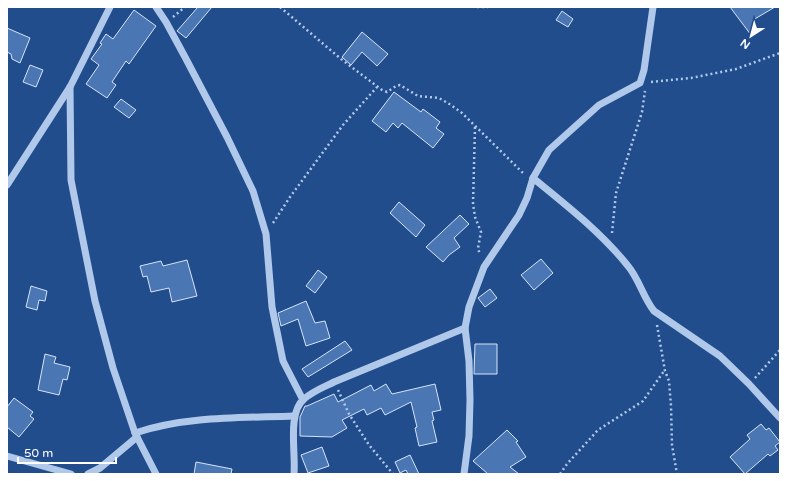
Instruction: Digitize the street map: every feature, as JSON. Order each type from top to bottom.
[{"type":"street","points":[[7,185],[70,87],[110,7]]},
{"type":"street","points":[[156,7],[166,22],[227,137],[253,191],[266,234],[272,307],[281,353],[283,361],[303,400]]},
{"type":"street","points":[[464,474],[469,436],[470,400],[465,328],[469,308],[484,267],[519,215],[533,180],[549,150],[599,105],[643,82],[653,7]]},
{"type":"street","points":[[70,87],[71,180],[95,301],[113,368],[136,435],[156,474]]},
{"type":"street","points":[[533,180],[571,209],[611,246],[629,268],[654,311],[720,356],[749,384],[780,418]]},
{"type":"street","points":[[294,474],[294,416],[303,400],[315,391],[334,382],[465,328]]},
{"type":"street","points":[[88,474],[100,468],[136,435],[172,423],[223,418],[294,416]]},
{"type":"street","points":[[7,456],[71,474]]},
{"type":"path","points":[[166,22],[185,7]]},
{"type":"path","points":[[280,7],[312,35],[377,86],[387,92],[400,85],[418,96],[445,100],[462,113],[533,180]]},
{"type":"path","points":[[477,7],[488,7]]},
{"type":"path","points":[[611,246],[616,193],[642,112],[643,82],[691,78],[736,69],[780,53]]},
{"type":"path","points":[[266,234],[290,197],[343,125],[377,86]]},
{"type":"path","points":[[475,126],[473,204],[481,232],[478,248],[484,267]]},
{"type":"path","points":[[654,311],[665,371],[669,381],[672,445],[677,474]]},
{"type":"path","points":[[749,384],[780,350]]},
{"type":"path","points":[[560,474],[567,464],[598,430],[642,400],[665,371]]},
{"type":"path","points":[[334,382],[349,414],[369,445],[394,474]]},
{"type":"building","points":[[198,7],[212,7],[186,38],[177,31]]},
{"type":"building","points":[[730,7],[775,7],[753,20],[759,30],[751,35]]},
{"type":"building","points":[[134,10],[156,26],[129,64],[126,61],[112,82],[116,85],[107,98],[86,84],[99,65],[91,59],[102,44],[100,43],[106,34],[113,39]]},
{"type":"building","points":[[562,11],[573,19],[568,27],[556,20]]},
{"type":"building","points":[[7,28],[30,38],[20,63],[12,59],[11,54],[7,52]]},
{"type":"building","points":[[362,32],[388,54],[377,66],[362,52],[351,65],[342,57]]},
{"type":"building","points":[[30,65],[43,70],[36,87],[23,82]]},
{"type":"building","points":[[394,92],[421,112],[423,109],[440,122],[436,128],[444,134],[433,148],[402,123],[398,128],[393,123],[386,132],[372,121]]},
{"type":"building","points":[[121,99],[136,110],[129,118],[114,107]]},
{"type":"building","points":[[399,202],[425,225],[416,237],[390,213]]},
{"type":"building","points":[[460,215],[469,224],[454,238],[460,247],[449,255],[443,262],[426,247]]},
{"type":"building","points":[[541,259],[553,273],[534,290],[521,275]]},
{"type":"building","points":[[187,260],[197,296],[172,302],[169,288],[151,292],[147,276],[143,277],[140,266],[161,261],[163,266]]},
{"type":"building","points":[[318,270],[327,277],[315,293],[306,286]]},
{"type":"building","points":[[31,286],[47,291],[45,301],[39,300],[37,310],[26,307]]},
{"type":"building","points":[[490,289],[497,298],[485,307],[478,298]]},
{"type":"building","points":[[306,301],[315,323],[325,321],[330,338],[306,346],[298,319],[281,326],[278,313]]},
{"type":"building","points":[[345,341],[352,350],[308,377],[302,369]]},
{"type":"building","points":[[475,344],[497,344],[497,374],[474,374]]},
{"type":"building","points":[[45,354],[56,357],[54,363],[70,367],[67,380],[63,379],[59,395],[38,390]]},
{"type":"building","points":[[386,384],[392,394],[435,384],[441,410],[432,412],[434,420],[432,421],[437,442],[419,446],[415,428],[417,427],[411,402],[385,415],[381,408],[367,415],[364,409],[342,420],[347,428],[332,437],[300,436],[300,417],[305,406],[334,394],[338,402],[371,385],[374,391]]},
{"type":"building","points":[[14,398],[33,412],[30,416],[34,419],[19,437],[7,427],[7,407]]},
{"type":"building","points":[[761,424],[766,430],[769,428],[780,442],[775,446],[778,450],[770,456],[768,454],[745,474],[730,457],[750,439],[747,435]]},
{"type":"building","points":[[507,430],[518,441],[516,442],[526,457],[510,467],[519,474],[488,474],[473,461]]},
{"type":"building","points":[[322,447],[329,466],[308,473],[301,455]]},
{"type":"building","points":[[410,455],[419,474],[408,474],[406,470],[400,473],[395,462]]},
{"type":"building","points":[[196,462],[232,469],[231,474],[194,474]]}]
